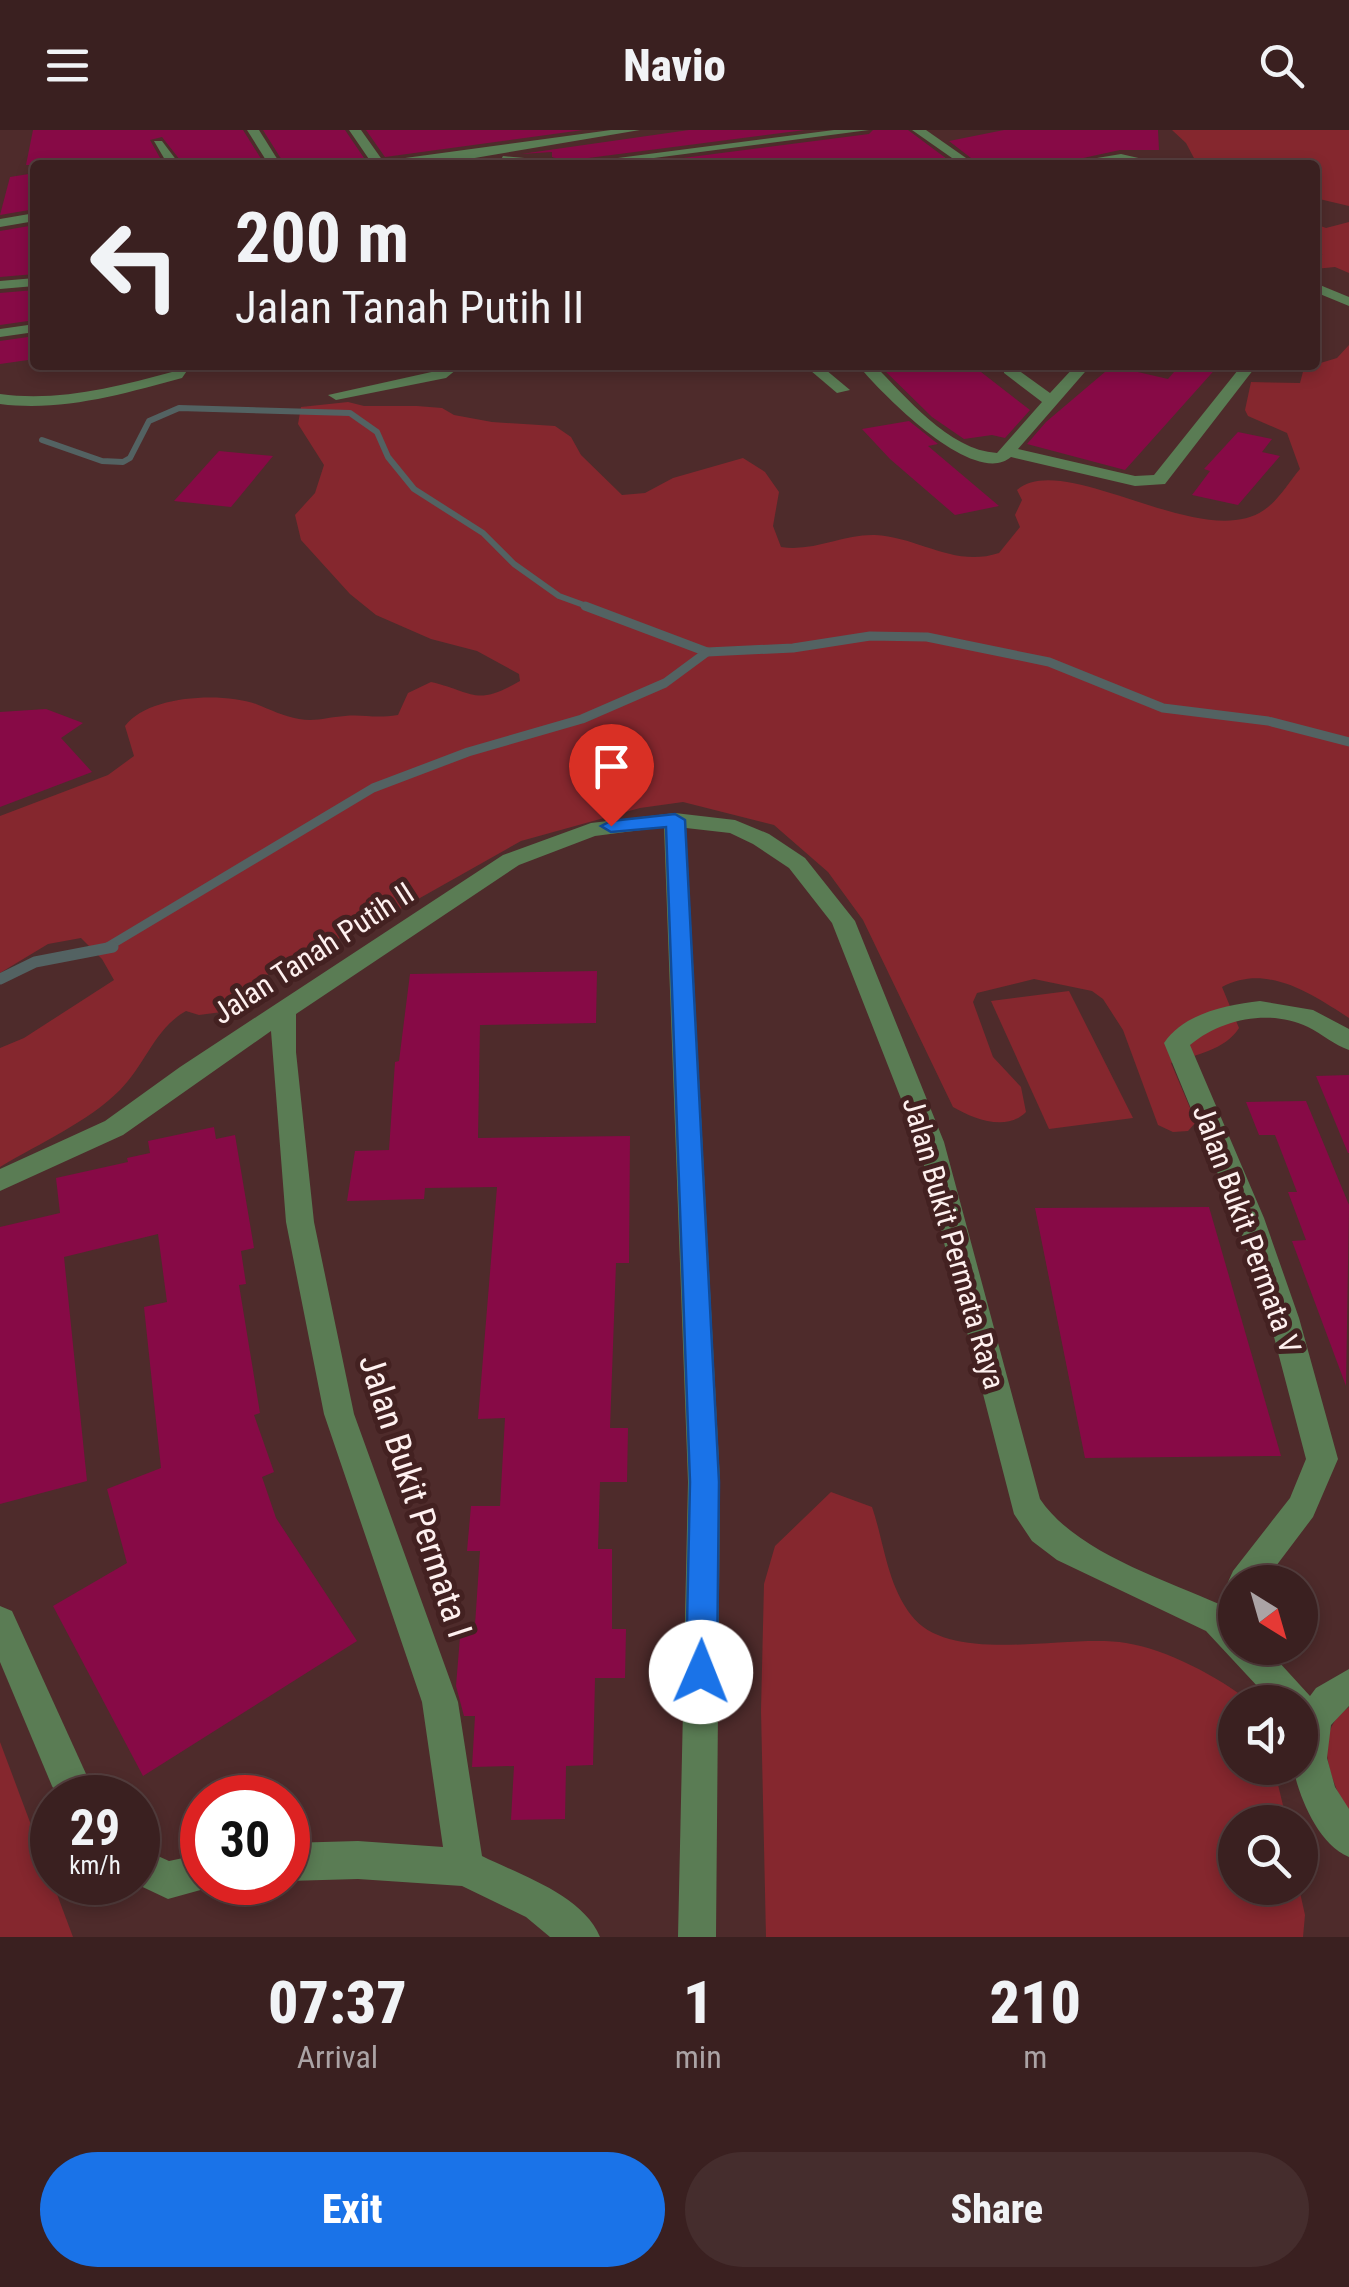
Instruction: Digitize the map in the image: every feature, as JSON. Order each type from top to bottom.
[{"type":"street","points":[[253,130],[271,160]]},
{"type":"street","points":[[355,130],[376,160]]},
{"type":"street","points":[[540,130],[552,143]]},
{"type":"street","points":[[439,160],[634,130]]},
{"type":"street","points":[[612,160],[862,130]]},
{"type":"street","points":[[918,130],[963,160]]},
{"type":"street","points":[[158,144],[170,160]]},
{"type":"street","points":[[464,156],[506,160]]},
{"type":"street","points":[[1103,160],[1132,160]]},
{"type":"street","points":[[0,223],[30,218]]},
{"type":"street","points":[[0,285],[30,282]]},
{"type":"street","points":[[1320,289],[1349,302]]},
{"type":"street","points":[[0,333],[30,329]]},
{"type":"street","points":[[0,399],[27,403],[117,388],[177,375],[180,370]]},
{"type":"street","points":[[336,395],[442,375],[448,370]]},
{"type":"street","points":[[817,370],[842,390]]},
{"type":"street","points":[[871,370],[960,450],[989,459],[1001,458],[1080,370]]},
{"type":"street","points":[[1008,370],[1052,402]]},
{"type":"street","points":[[1007,451],[1135,481],[1158,480],[1246,370]]},
{"type":"street","name":"Jalan Tanah Putih II","points":[[0,1180],[114,1128],[189,1073],[511,860],[558,836],[648,820],[675,820]]},
{"type":"street","points":[[675,820],[704,1482],[697,1937]]},
{"type":"street","name":"Jalan Bukit Permata Raya","points":[[675,820],[734,828],[761,838],[797,863],[843,921],[931,1142],[1026,1504],[1043,1531],[1070,1550],[1218,1613]]},
{"type":"street","name":"Jalan Bukit Permata V","points":[[1257,1565],[1302,1508],[1322,1460],[1284,1318],[1250,1218],[1177,1042],[1189,1030],[1209,1021],[1269,1006],[1310,1015],[1349,1041]]},
{"type":"street","name":"Jalan Bukit Permata I","points":[[284,1012],[284,1070],[300,1222],[339,1414],[440,1702],[465,1867]]},
{"type":"street","points":[[0,1622],[66,1775]]},
{"type":"street","points":[[1260,1665],[1279,1685]]},
{"type":"street","points":[[1318,1704],[1349,1685]]},
{"type":"street","points":[[1315,1785],[1325,1808],[1349,1838]]},
{"type":"street","points":[[310,1861],[358,1860],[465,1867],[539,1904],[581,1937]]},
{"type":"shaded area","points":[[1172,130],[1349,130],[1349,206],[1320,199],[1320,160],[1195,160],[1186,143]]},
{"type":"shaded area","points":[[1349,222],[1349,273],[1335,267],[1320,268],[1323,255],[1320,226]]},
{"type":"shaded area","points":[[1349,345],[1349,1018],[1304,991],[1272,980],[1239,980],[1222,987],[1239,1028],[1218,1047],[1171,1063],[1196,1122],[1188,1131],[1173,1132],[1158,1125],[1123,1030],[1103,999],[1092,991],[1034,979],[977,993],[973,1002],[993,1057],[1021,1087],[1026,1112],[1000,1122],[970,1116],[953,1107],[863,920],[828,872],[774,825],[683,802],[640,808],[521,841],[404,907],[270,972],[237,1010],[199,1015],[186,1011],[166,1027],[129,1080],[107,1102],[0,1167],[0,1048],[24,1038],[114,980],[102,959],[81,938],[48,944],[0,973],[0,816],[108,775],[134,756],[125,726],[150,708],[168,702],[242,700],[305,720],[382,717],[398,715],[408,693],[431,682],[483,695],[520,681],[519,674],[477,651],[431,639],[376,615],[350,594],[301,540],[295,515],[315,493],[324,465],[298,424],[301,407],[348,402],[364,406],[417,406],[442,408],[454,415],[492,422],[555,426],[571,437],[581,455],[622,495],[645,493],[673,478],[743,458],[765,472],[779,492],[773,526],[781,547],[805,547],[875,535],[952,554],[983,557],[999,553],[1020,527],[1015,515],[1022,500],[1017,490],[1039,481],[1067,482],[1206,519],[1238,520],[1264,510],[1300,469],[1287,433],[1248,416],[1245,410],[1251,382],[1300,383],[1303,370],[1320,370],[1320,363],[1337,358]]},
{"type":"shaded area","points":[[1069,991],[1133,1118],[1049,1129],[991,1001]]},
{"type":"shaded area","points":[[831,1492],[872,1507],[896,1590],[911,1615],[929,1631],[981,1644],[1126,1643],[1158,1651],[1226,1685],[1218,1685],[1218,1785],[1278,1785],[1283,1805],[1218,1805],[1218,1905],[1303,1905],[1303,1937],[766,1937],[761,1710],[764,1584],[775,1546]]},
{"type":"shaded area","points":[[1349,1707],[1349,1815],[1331,1774],[1327,1745],[1337,1718]]},
{"type":"shaded area","points":[[0,1742],[30,1822],[30,1905],[61,1905],[73,1937],[0,1937]]},
{"type":"building","points":[[33,130],[243,130],[262,160],[180,160],[162,137],[150,140],[161,160],[30,160],[30,165],[26,165]]},
{"type":"building","points":[[263,130],[345,130],[365,160],[282,160]]},
{"type":"building","points":[[366,130],[583,130],[385,157]]},
{"type":"building","points":[[689,130],[805,130],[573,160],[552,157],[552,152],[521,154]]},
{"type":"building","points":[[873,130],[908,130],[948,160],[668,160],[869,134]]},
{"type":"building","points":[[1004,130],[1158,130],[1159,150],[1120,150],[1074,160],[974,160],[949,141]]},
{"type":"building","points":[[30,174],[30,210],[0,215],[10,177]]},
{"type":"building","points":[[30,226],[30,274],[0,277],[0,231]]},
{"type":"building","points":[[30,290],[30,321],[0,325],[0,293]]},
{"type":"building","points":[[30,337],[30,360],[0,364],[0,341]]},
{"type":"building","points":[[884,370],[978,370],[1030,410],[1005,438],[992,435],[964,439],[932,417]]},
{"type":"building","points":[[1107,370],[1129,370],[1168,379],[1176,370],[1215,370],[1125,470],[1027,444],[1046,422]]},
{"type":"building","points":[[909,421],[938,444],[928,446],[999,506],[955,515],[890,459],[862,429]]},
{"type":"building","points":[[1238,432],[1272,439],[1262,452],[1280,456],[1238,505],[1192,495],[1210,471],[1204,469]]},
{"type":"building","points":[[219,451],[273,456],[231,507],[174,501]]},
{"type":"building","points":[[46,709],[83,723],[61,738],[92,772],[0,807],[0,712]]},
{"type":"building","points":[[597,971],[596,1023],[480,1025],[478,1138],[630,1136],[629,1263],[616,1263],[610,1428],[628,1428],[627,1482],[600,1482],[598,1549],[612,1549],[612,1629],[626,1629],[625,1678],[595,1678],[593,1765],[566,1766],[565,1819],[511,1820],[514,1766],[472,1767],[475,1716],[464,1716],[456,1686],[461,1625],[475,1625],[480,1551],[467,1551],[471,1506],[500,1506],[505,1418],[478,1419],[497,1187],[425,1188],[424,1199],[347,1201],[355,1151],[389,1150],[395,1062],[399,1061],[410,974]]},
{"type":"building","points":[[1349,1075],[1349,1153],[1348,1153],[1316,1076]]},
{"type":"building","points":[[1306,1101],[1349,1205],[1346,1386],[1292,1241],[1306,1240],[1288,1192],[1297,1192],[1275,1135],[1259,1135],[1246,1102]]},
{"type":"building","points":[[214,1127],[216,1139],[235,1135],[254,1248],[241,1251],[246,1284],[239,1285],[260,1413],[254,1415],[274,1472],[262,1477],[276,1518],[357,1641],[142,1775],[53,1606],[127,1563],[107,1489],[161,1468],[144,1307],[167,1302],[158,1234],[64,1257],[87,1481],[0,1504],[0,1227],[60,1213],[56,1178],[128,1162],[127,1158],[150,1153],[148,1141]]},
{"type":"building","points":[[1209,1207],[1281,1456],[1085,1458],[1035,1208]]},
{"type":"waterway","points":[[42,440],[102,461],[123,462],[130,458],[149,421],[179,408],[350,413],[377,432],[388,457],[414,489],[483,533],[514,564],[559,596],[592,608]]},
{"type":"waterway","points":[[585,606],[707,652]]},
{"type":"waterway","points":[[707,652],[793,648],[870,636],[927,637],[1049,662],[1163,708],[1268,721],[1349,742]]},
{"type":"waterway","points":[[105,949],[373,788],[468,752],[582,719],[665,683],[707,652]]},
{"type":"waterway","points":[[105,949],[113,947]]},
{"type":"waterway","points":[[0,979],[35,962],[105,949]]},
{"type":"route","points":[[611,826],[675,820],[704,1482],[701,1672]]}]
